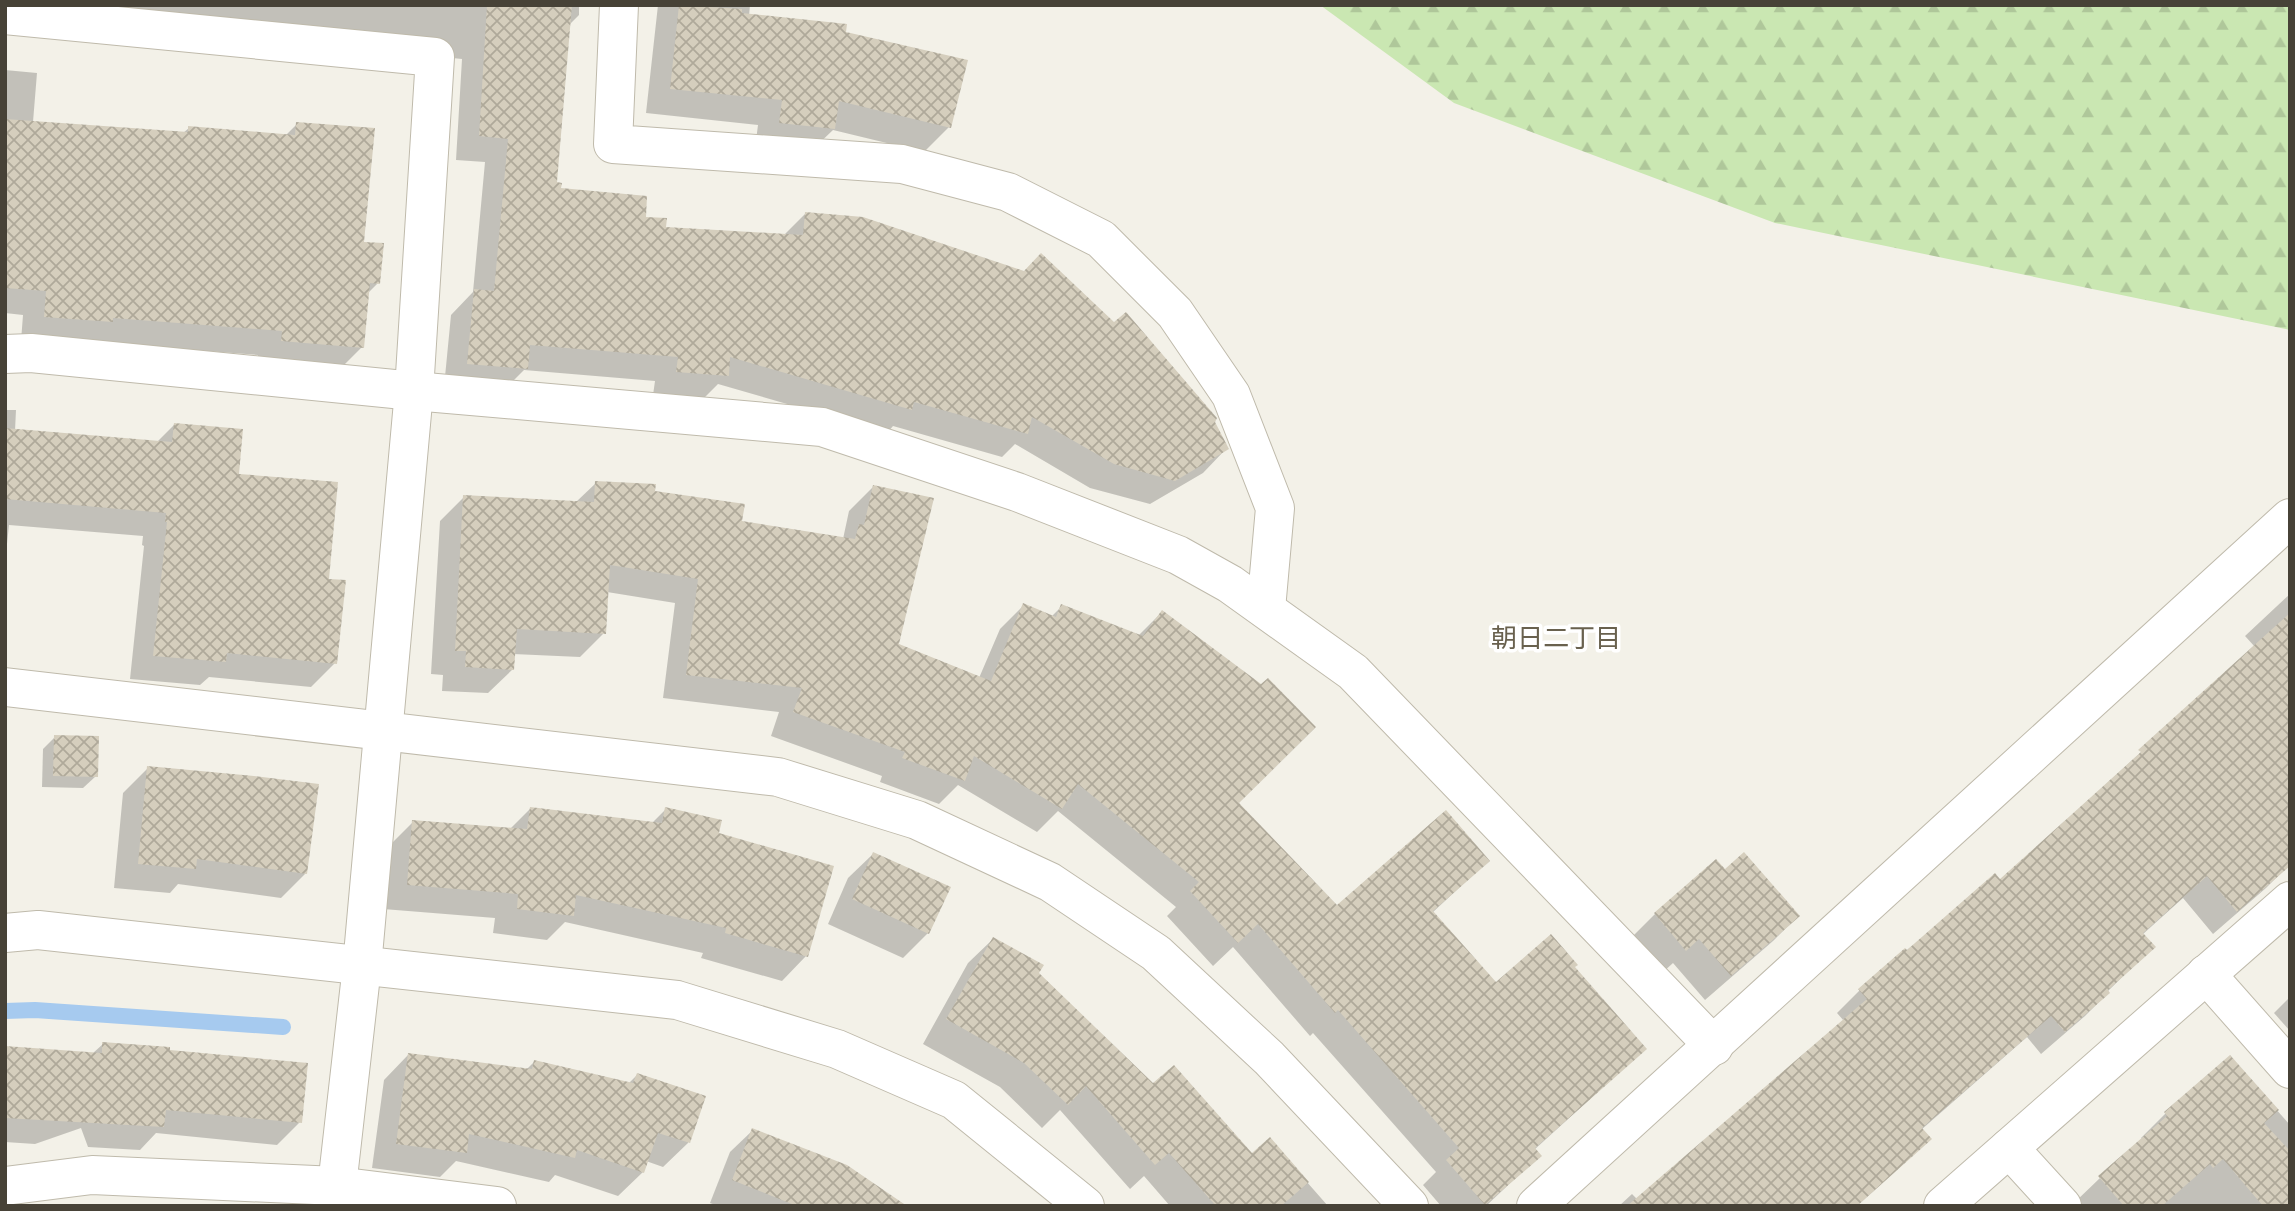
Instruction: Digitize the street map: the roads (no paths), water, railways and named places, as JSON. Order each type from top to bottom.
[{"type":"street","points":[[619,5],[613,144],[902,164],[1008,192],[1101,239],[1175,313],[1231,395],[1275,508],[1266,609]]},
{"type":"street","points":[[5,15],[435,57],[414,391],[362,966],[337,1186]]},
{"type":"street","points":[[5,354],[31,353],[414,391],[822,426],[1017,492],[1178,555],[1230,584],[1353,672],[1714,1046]]},
{"type":"street","points":[[1536,1206],[2290,518]]},
{"type":"street","points":[[5,687],[778,777],[929,826],[1050,882],[1156,953],[1269,1058],[1409,1206]]},
{"type":"street","points":[[1943,1206],[2290,901]]},
{"type":"street","points":[[5,933],[38,930],[677,1000],[837,1049],[954,1100],[1085,1206]]},
{"type":"street","points":[[2206,974],[2290,1069]]},
{"type":"street","points":[[2009,1147],[2062,1206]]},
{"type":"street","points":[[5,1186],[92,1175],[337,1186],[498,1206]]},
{"type":"waterway","points":[[5,1011],[35,1010],[283,1027]]},
{"type":"district","name":"朝日二丁目","points":[[1556,638]]}]
